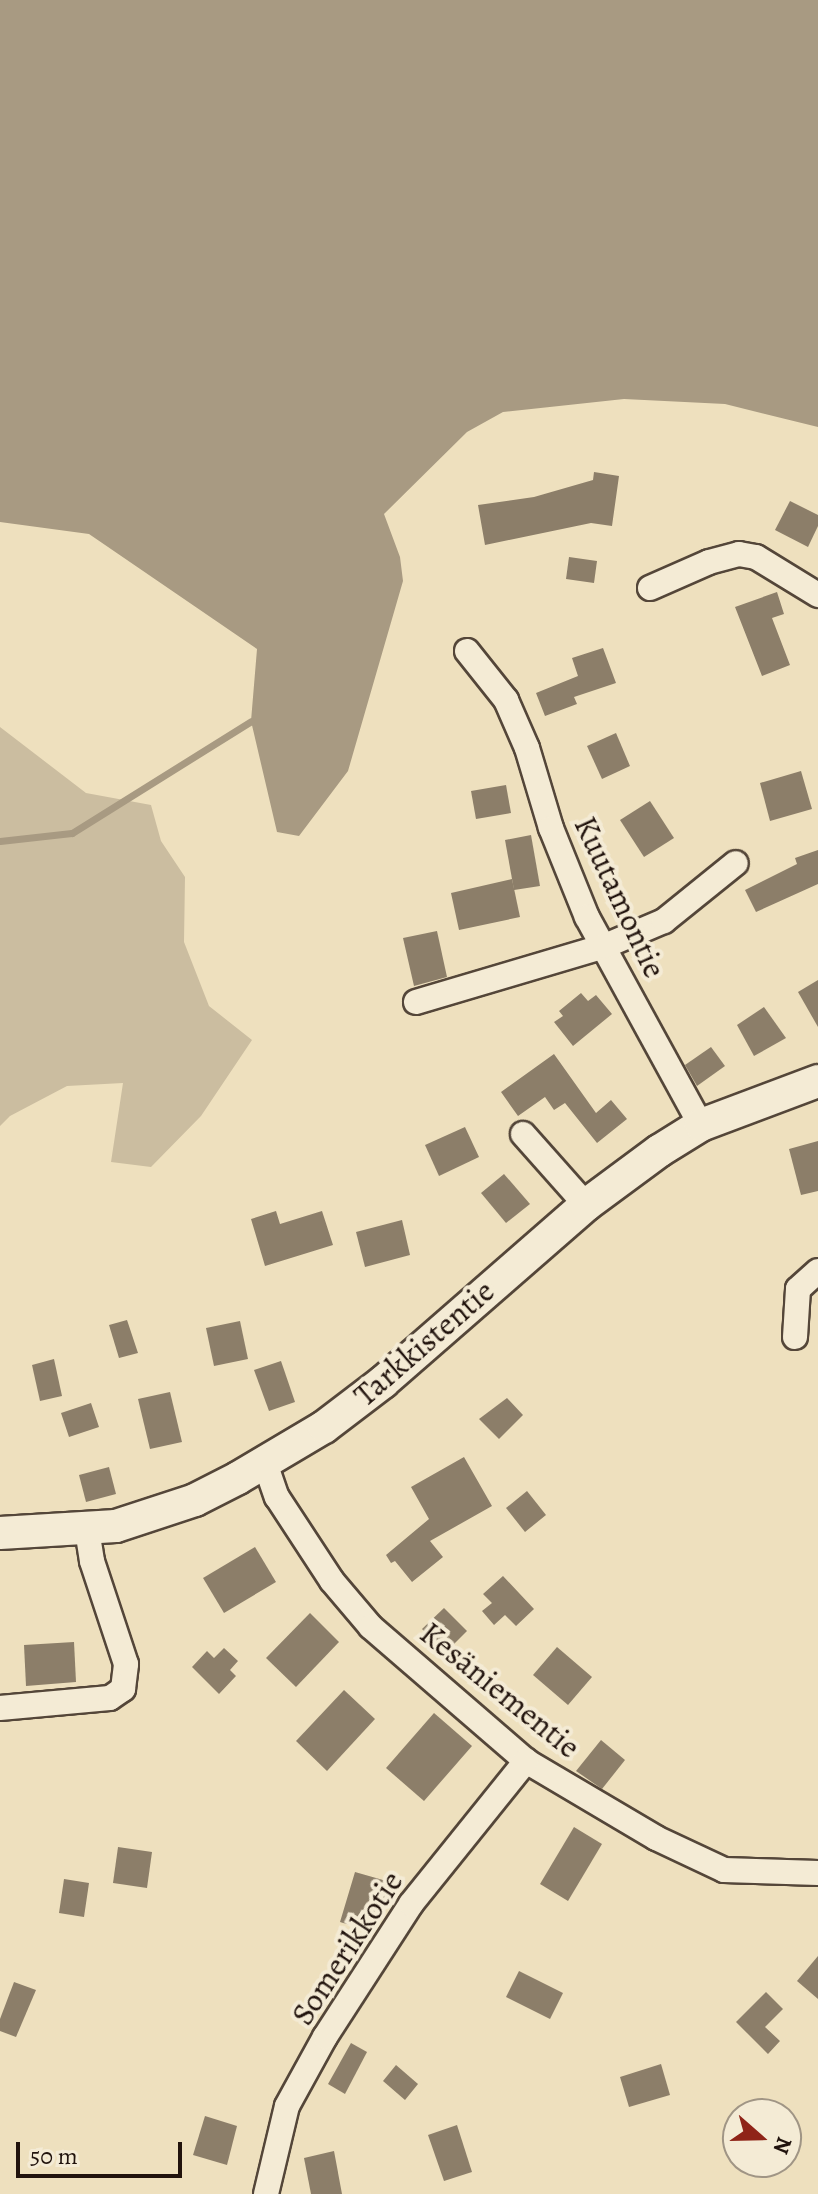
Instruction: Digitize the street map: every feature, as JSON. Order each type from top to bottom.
[{"type":"street","points":[[650,588],[709,562],[739,554],[756,557],[818,595]]},
{"type":"street","name":"Kuutamontie","points":[[467,651],[506,700],[527,748],[571,881],[701,1125]]},
{"type":"street","points":[[416,1002],[605,946],[664,921],[736,863]]},
{"type":"street","name":"Tarkkistentie","points":[[0,1533],[116,1526],[170,1509],[265,1463],[324,1427],[383,1382],[586,1205],[701,1125],[818,1081]]},
{"type":"street","points":[[523,1134],[586,1205]]},
{"type":"street","points":[[795,1337],[798,1289],[818,1271]]},
{"type":"street","name":"Kesäniementie","points":[[265,1463],[277,1497],[332,1581],[371,1627],[526,1761],[656,1838],[724,1870],[818,1873]]},
{"type":"street","points":[[0,1708],[110,1698],[123,1689],[126,1664],[92,1561],[87,1528]]},
{"type":"street","name":"Somerikkotie","points":[[266,2194],[287,2106],[325,2037],[411,1904],[526,1761]]},
{"type":"shaded area","points":[[0,0],[818,0],[818,427],[725,404],[624,399],[503,412],[467,432],[384,514],[400,557],[403,581],[348,771],[299,836],[277,832],[251,721],[257,649],[89,534],[0,522]]},
{"type":"shaded area","points":[[0,727],[86,793],[151,805],[161,841],[185,877],[184,942],[209,1006],[252,1040],[201,1116],[151,1167],[111,1162],[123,1083],[67,1086],[10,1116],[0,1126]]},
{"type":"building","points":[[594,472],[619,476],[612,526],[591,523],[485,545],[478,505],[534,497],[593,480]]},
{"type":"building","points":[[790,501],[818,515],[818,526],[808,547],[775,530]]},
{"type":"building","points":[[569,557],[597,561],[594,583],[566,579]]},
{"type":"building","points":[[777,592],[784,614],[772,618],[790,665],[762,676],[735,607]]},
{"type":"building","points":[[603,648],[616,683],[574,697],[577,704],[545,716],[536,693],[578,676],[572,658]]},
{"type":"building","points":[[616,733],[630,766],[602,779],[587,746]]},
{"type":"building","points":[[801,771],[812,809],[770,821],[760,783]]},
{"type":"building","points":[[506,785],[511,813],[476,819],[471,791]]},
{"type":"building","points":[[650,801],[674,838],[644,857],[620,820]]},
{"type":"building","points":[[531,835],[540,886],[514,890],[505,840]]},
{"type":"building","points":[[818,850],[818,884],[756,912],[745,890],[797,864],[795,858]]},
{"type":"building","points":[[512,879],[520,917],[459,930],[451,893]]},
{"type":"building","points":[[437,931],[447,977],[414,986],[403,938]]},
{"type":"building","points":[[818,980],[818,1027],[798,992]]},
{"type":"building","points":[[581,993],[588,1001],[596,995],[612,1014],[573,1046],[554,1022],[563,1016],[559,1011]]},
{"type":"building","points":[[764,1007],[786,1038],[754,1056],[737,1025]]},
{"type":"building","points":[[711,1047],[725,1066],[697,1086],[685,1065]]},
{"type":"building","points":[[554,1054],[596,1113],[611,1100],[627,1119],[597,1143],[565,1103],[554,1110],[545,1097],[518,1116],[501,1092]]},
{"type":"building","points":[[465,1127],[479,1157],[439,1176],[425,1145]]},
{"type":"building","points":[[818,1141],[818,1191],[801,1195],[789,1149]]},
{"type":"building","points":[[504,1174],[530,1204],[506,1223],[481,1193]]},
{"type":"building","points":[[276,1211],[280,1224],[322,1211],[333,1245],[265,1266],[251,1219]]},
{"type":"building","points":[[402,1220],[410,1255],[365,1267],[356,1232]]},
{"type":"building","points":[[127,1320],[138,1353],[119,1358],[109,1325]]},
{"type":"building","points":[[240,1321],[248,1359],[214,1366],[206,1328]]},
{"type":"building","points":[[54,1359],[62,1396],[40,1401],[32,1365]]},
{"type":"building","points":[[281,1361],[295,1402],[269,1411],[254,1370]]},
{"type":"building","points":[[170,1392],[182,1442],[150,1449],[138,1399]]},
{"type":"building","points":[[507,1398],[523,1415],[499,1439],[479,1419]]},
{"type":"building","points":[[91,1403],[99,1427],[69,1437],[61,1413]]},
{"type":"building","points":[[464,1457],[492,1506],[430,1541],[443,1557],[412,1582],[386,1555],[429,1519],[411,1487]]},
{"type":"building","points":[[109,1467],[116,1494],[86,1502],[79,1475]]},
{"type":"building","points":[[527,1491],[546,1515],[525,1532],[506,1508]]},
{"type":"building","points":[[255,1547],[276,1582],[224,1613],[203,1578]]},
{"type":"building","points":[[503,1576],[534,1609],[516,1626],[505,1615],[494,1625],[482,1611],[492,1603],[483,1594]]},
{"type":"building","points":[[444,1608],[467,1631],[445,1653],[422,1629]]},
{"type":"building","points":[[310,1613],[339,1642],[296,1687],[266,1658]]},
{"type":"building","points":[[74,1642],[76,1682],[26,1686],[24,1645]]},
{"type":"building","points":[[557,1647],[592,1677],[568,1705],[533,1675]]},
{"type":"building","points":[[224,1648],[238,1661],[230,1670],[236,1676],[219,1694],[192,1667],[207,1651],[214,1658]]},
{"type":"building","points":[[344,1690],[375,1719],[327,1771],[296,1741]]},
{"type":"building","points":[[434,1713],[472,1746],[424,1801],[386,1768]]},
{"type":"building","points":[[601,1740],[625,1760],[602,1789],[576,1771]]},
{"type":"building","points":[[574,1827],[602,1844],[568,1901],[540,1884]]},
{"type":"building","points":[[118,1847],[152,1852],[147,1888],[113,1883]]},
{"type":"building","points":[[355,1872],[397,1884],[390,1907],[377,1904],[369,1931],[340,1922]]},
{"type":"building","points":[[64,1879],[89,1883],[84,1917],[59,1913]]},
{"type":"building","points":[[818,1956],[818,1999],[797,1981]]},
{"type":"building","points":[[519,1971],[563,1993],[550,2019],[506,1997]]},
{"type":"building","points":[[14,1982],[36,1990],[16,2037],[0,2031],[0,2019]]},
{"type":"building","points":[[766,1992],[783,2009],[765,2027],[780,2041],[768,2054],[736,2022]]},
{"type":"building","points":[[351,2043],[367,2052],[345,2094],[328,2084]]},
{"type":"building","points":[[661,2064],[670,2095],[629,2107],[620,2077]]},
{"type":"building","points":[[396,2065],[418,2084],[405,2100],[383,2081]]},
{"type":"building","points":[[205,2116],[237,2126],[227,2165],[193,2155]]},
{"type":"building","points":[[457,2125],[472,2172],[444,2181],[428,2135]]},
{"type":"building","points":[[334,2151],[342,2194],[311,2194],[304,2158]]},
{"type":"waterway","points":[[0,841],[72,833],[251,721]]}]
